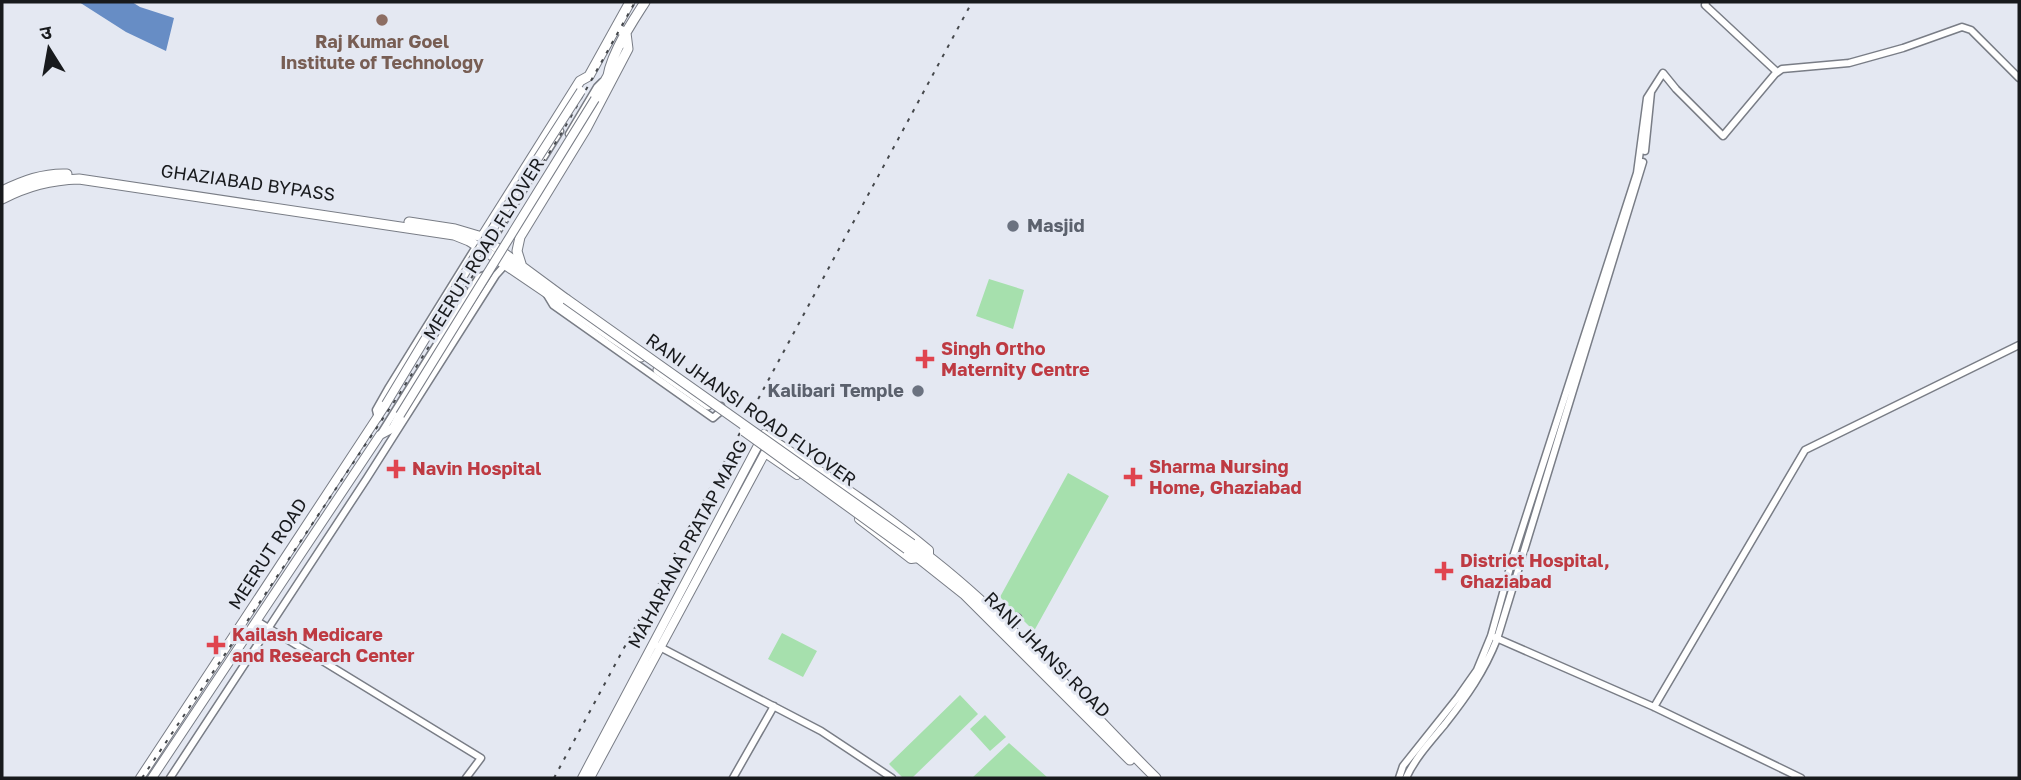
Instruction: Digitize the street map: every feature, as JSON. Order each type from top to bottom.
[{"type":"highway","points":[[484,244],[580,81],[589,76],[630,2]]},
{"type":"highway","points":[[607,91],[606,78],[626,33],[645,2]]},
{"type":"highway","points":[[616,28],[626,33]]},
{"type":"highway","points":[[522,268],[517,249],[522,233],[607,91],[628,50],[626,33]]},
{"type":"highway","name":"GHAZIABAD BYPASS","points":[[2,191],[23,181],[52,173],[76,174],[454,235],[484,244]]},
{"type":"highway","name":"GHAZIABAD BYPASS","points":[[2,199],[26,187],[52,180],[79,178],[173,190]]},
{"type":"highway","points":[[484,244],[505,264],[550,292]]},
{"type":"highway","points":[[484,244],[522,268],[550,292]]},
{"type":"highway","name":"RANI JHANSI ROAD FLYOVER","points":[[550,292],[924,557]]},
{"type":"highway","name":"RANI JHANSI ROAD","points":[[924,557],[967,587],[1007,626],[1026,651]]},
{"type":"highway","name":"RANI JHANSI ROAD","points":[[924,557],[1026,651],[1156,778]]},
{"type":"highway","points":[[1007,626],[1017,618]]},
{"type":"highway","name":"RANI JHANSI ROAD","points":[[1037,662],[1148,778]]},
{"type":"main road","name":"MEERUT ROAD FLYOVER","points":[[378,418],[477,253],[589,76]]},
{"type":"main road","name":"MEERUT ROAD FLYOVER","points":[[380,436],[393,428],[606,78]]},
{"type":"main road","name":"MEERUT ROAD","points":[[140,778],[378,418]]},
{"type":"main road","name":"MAHARANA PRATAP MARG","points":[[582,778],[657,645],[765,453],[825,493],[911,559],[924,557],[929,550],[764,434],[755,447],[657,645],[590,778]]},
{"type":"main road","name":"MEERUT ROAD","points":[[152,778],[380,436]]},
{"type":"main road","points":[[755,447],[765,453]]},
{"type":"main road","points":[[306,524],[317,530]]},
{"type":"street","points":[[1706,2],[1704,5],[1777,72]]},
{"type":"street","points":[[1406,778],[1485,668],[1517,545],[1637,173],[1648,96],[1663,73],[1723,136],[1782,69],[1858,61],[1965,27],[2019,78]]},
{"type":"street","points":[[517,249],[507,239],[508,233],[597,87],[606,78]]},
{"type":"street","points":[[378,418],[376,410],[391,382],[484,244]]},
{"type":"street","points":[[170,778],[505,264]]},
{"type":"street","points":[[380,436],[479,277],[485,273],[496,275]]},
{"type":"street","points":[[550,292],[567,295],[717,401],[721,411],[713,418],[553,305],[550,292]]},
{"type":"street","points":[[1654,707],[1805,450],[2019,345]]},
{"type":"street","points":[[257,621],[481,758],[466,778]]},
{"type":"street","points":[[1494,637],[1654,707],[1801,778]]},
{"type":"street","points":[[1399,778],[1403,766],[1458,697],[1494,637]]},
{"type":"street","points":[[657,645],[821,731],[892,778]]},
{"type":"street","points":[[733,778],[774,706]]},
{"type":"green space","points":[[989,279],[1024,290],[1013,329],[976,316]]},
{"type":"green space","points":[[1068,473],[1109,496],[1034,631],[1000,597]]},
{"type":"green space","points":[[782,633],[817,651],[803,677],[768,659]]},
{"type":"green space","points":[[960,695],[978,714],[912,778],[903,778],[889,764]]},
{"type":"green space","points":[[985,715],[1006,737],[990,751],[970,729]]},
{"type":"green space","points":[[1009,743],[1048,778],[972,778]]},
{"type":"water","points":[[79,2],[132,2],[174,18],[166,51],[126,32]]},
{"type":"railway","points":[[142,778],[400,393],[564,129],[635,2]]},
{"type":"railway","points":[[554,778],[972,2]]},
{"type":"place","name":"Raj Kumar Goel Institute of Technology","points":[[382,20]]},
{"type":"place","name":"Masjid","points":[[1013,226]]},
{"type":"place","name":"Singh Ortho Maternity Centre","points":[[925,359]]},
{"type":"place","name":"Kalibari Temple","points":[[918,391]]},
{"type":"place","name":"Navin Hospital","points":[[396,469]]},
{"type":"place","name":"Sharma Nursing Home, Ghaziabad","points":[[1133,477]]},
{"type":"place","name":"District Hospital, Ghaziabad","points":[[1444,571]]},
{"type":"place","name":"Kailash Medicare and Research Center","points":[[216,645]]}]
